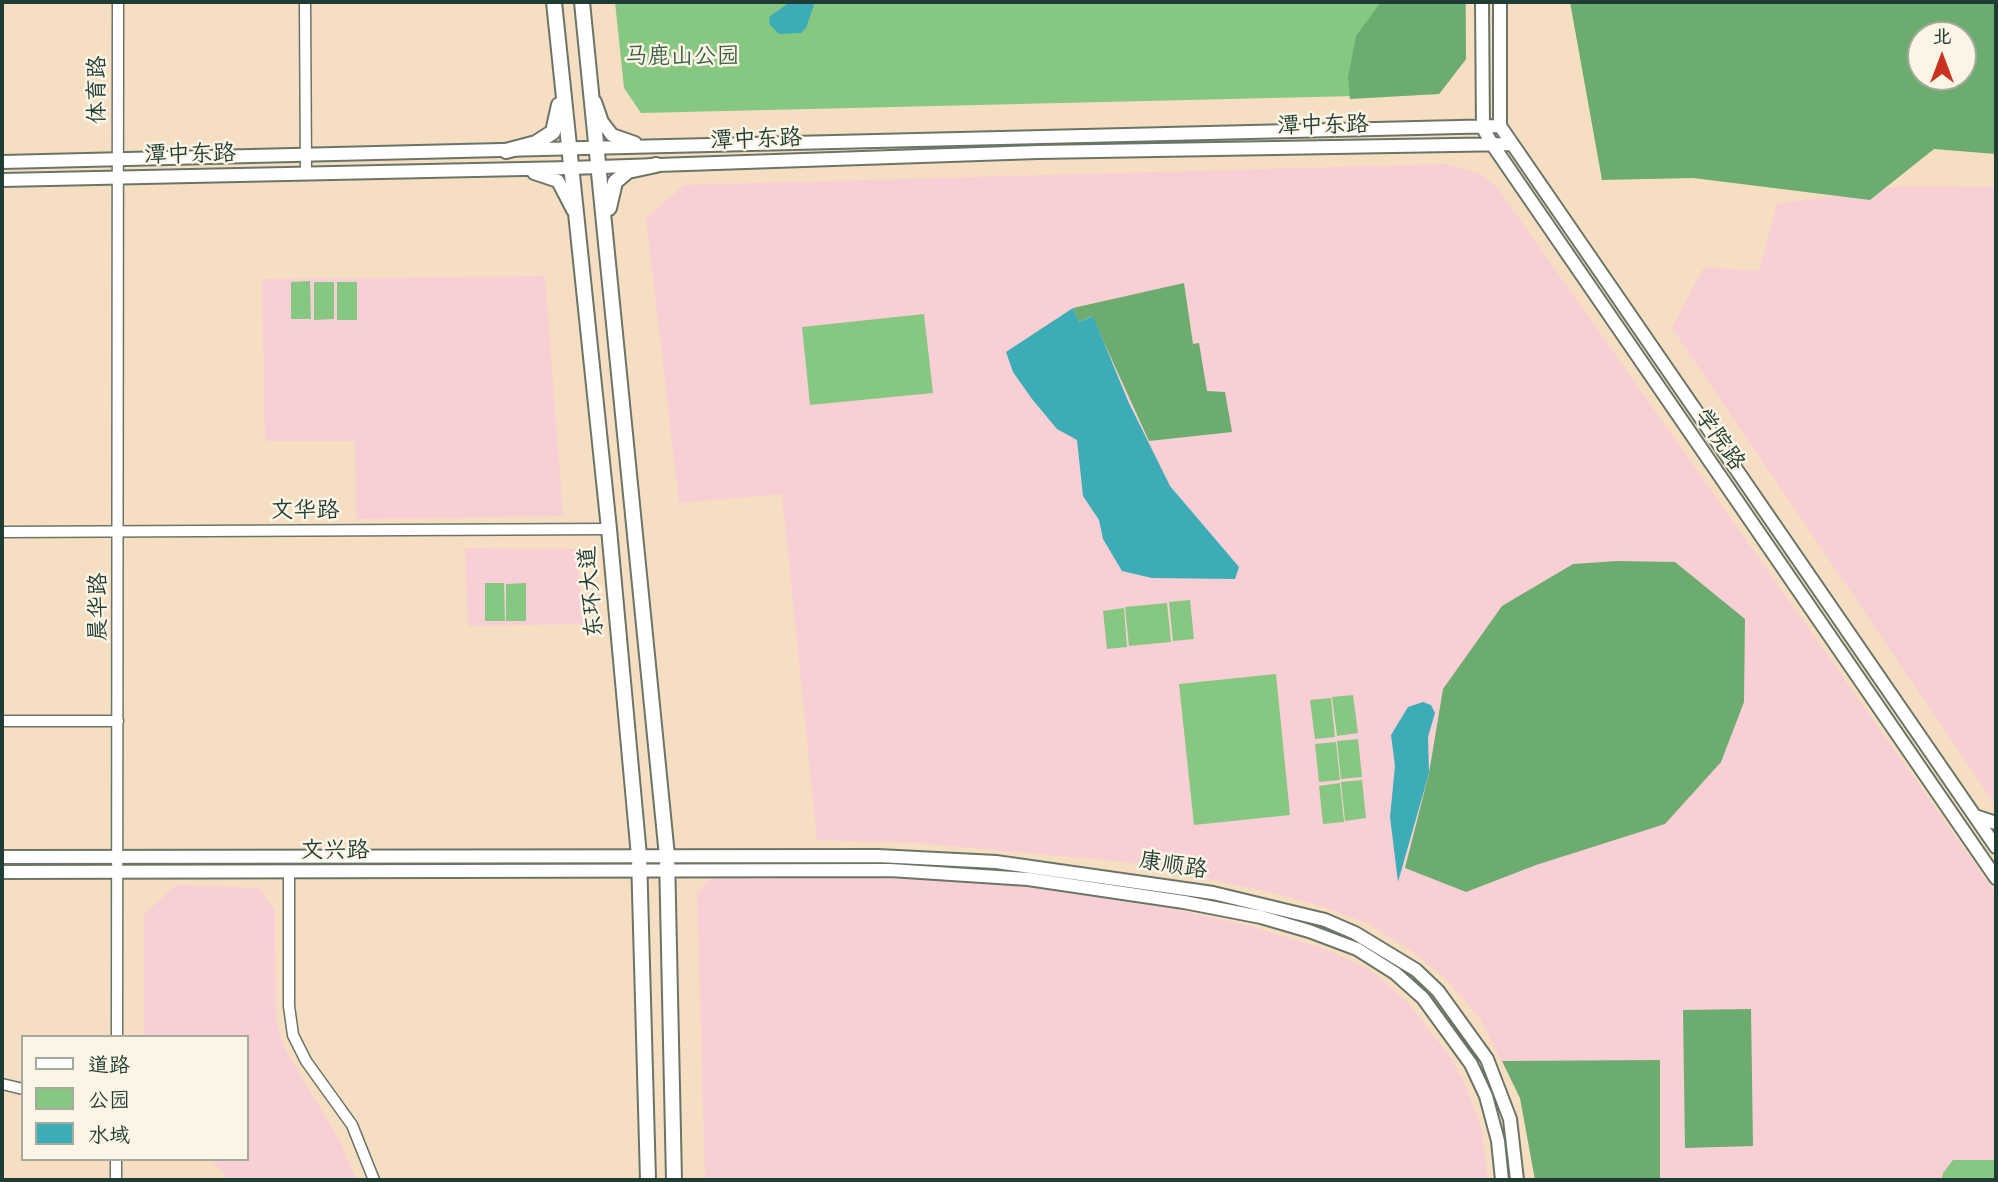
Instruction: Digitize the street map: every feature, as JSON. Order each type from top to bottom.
[{"type":"highway","name":"东环大道","points":[[554,2],[567,149],[609,528],[639,864],[648,1180]]},
{"type":"highway","points":[[582,2],[668,864],[674,1180]]},
{"type":"highway","points":[[506,151],[536,143],[552,132],[558,113],[561,83]]},
{"type":"highway","points":[[606,234],[610,195],[615,182],[628,172],[656,165]]},
{"type":"main road","name":"学院路","points":[[1482,2],[1483,128],[1492,144],[1996,878]]},
{"type":"main road","points":[[1500,2],[1500,126]]},
{"type":"main road","points":[[590,87],[602,122],[612,135],[627,142],[656,147]]},
{"type":"main road","name":"潭中东路","points":[[2,162],[1500,126]]},
{"type":"main road","name":"学院路","points":[[1500,126],[1996,847]]},
{"type":"main road","name":"潭中东路","points":[[2,180],[570,168],[1038,152],[1512,144]]},
{"type":"main road","points":[[509,169],[538,173],[558,181],[576,219]]},
{"type":"main road","points":[[1975,816],[1996,823]]},
{"type":"main road","name":"康顺路","points":[[668,864],[878,856],[996,862],[1213,894],[1325,920],[1356,933],[1416,971],[1438,991],[1469,1031],[1487,1059],[1502,1092],[1510,1119],[1517,1180]]},
{"type":"main road","name":"文兴路","points":[[2,857],[668,864]]},
{"type":"main road","name":"文兴路","points":[[2,872],[289,872],[639,864]]},
{"type":"main road","name":"康顺路","points":[[668,864],[890,870],[1028,879],[1184,901],[1309,930],[1357,949],[1395,973],[1423,998],[1447,1028],[1471,1064],[1486,1096],[1497,1141],[1502,1180]]},
{"type":"street","name":"体育路","points":[[117,178],[118,2]]},
{"type":"street","points":[[305,2],[306,174]]},
{"type":"street","name":"晨华路","points":[[117,178],[117,1035]]},
{"type":"street","name":"文华路","points":[[2,532],[609,528]]},
{"type":"street","points":[[2,721],[118,721]]},
{"type":"street","points":[[289,872],[289,1006],[293,1035],[306,1060],[352,1125],[374,1180]]},
{"type":"street","points":[[2,1084],[21,1089]]},
{"type":"street","points":[[116,1161],[116,1180]]},
{"type":"shaded area","points":[[1447,164],[1483,175],[1499,190],[1996,894],[1996,1180],[1535,1180],[1520,1098],[1481,1020],[1448,981],[1413,952],[1369,924],[1321,906],[1274,893],[1127,862],[916,843],[817,840],[782,494],[679,503],[646,218],[684,185]]},
{"type":"shaded area","points":[[1902,186],[1996,187],[1996,806],[1672,328],[1704,267],[1759,271],[1777,204]]},
{"type":"shaded area","points":[[545,276],[563,516],[356,519],[355,441],[265,441],[262,279]]},
{"type":"shaded area","points":[[465,548],[576,549],[583,624],[468,626]]},
{"type":"shaded area","points":[[711,878],[961,880],[1033,888],[1179,910],[1251,926],[1327,950],[1370,970],[1408,1003],[1451,1058],[1466,1087],[1482,1130],[1488,1180],[705,1180],[697,893]]},
{"type":"shaded area","points":[[176,885],[259,888],[275,911],[276,1021],[285,1049],[340,1141],[356,1180],[226,1180],[222,1171],[211,1161],[248,1161],[248,1035],[144,1035],[144,915]]},
{"type":"green space","name":"马鹿山公园","points":[[615,2],[1466,2],[1466,59],[1439,94],[641,113],[624,88]]},
{"type":"green space","points":[[1381,2],[1465,2],[1466,59],[1439,94],[1350,99],[1348,77],[1356,36]]},
{"type":"green space","points":[[1570,2],[1996,2],[1996,154],[1934,149],[1870,200],[1693,178],[1602,180]]},
{"type":"green space","points":[[310,281],[311,319],[291,319],[291,282]]},
{"type":"green space","points":[[314,282],[334,282],[334,319],[314,320]]},
{"type":"green space","points":[[337,282],[357,282],[357,320],[337,320]]},
{"type":"green space","points":[[1184,283],[1193,344],[1199,343],[1207,391],[1225,392],[1232,432],[1149,441],[1092,316],[1079,322],[1073,308]]},
{"type":"green space","points":[[924,314],[933,393],[810,405],[802,327]]},
{"type":"green space","points":[[1618,561],[1675,562],[1745,619],[1744,702],[1721,762],[1665,824],[1536,865],[1466,892],[1405,868],[1429,773],[1443,689],[1502,606],[1573,564]]},
{"type":"green space","points":[[485,583],[504,583],[505,621],[485,621]]},
{"type":"green space","points":[[526,583],[526,621],[506,621],[506,584]]},
{"type":"green space","points":[[1190,600],[1194,639],[1173,641],[1169,602]]},
{"type":"green space","points":[[1167,603],[1171,642],[1129,646],[1125,607]]},
{"type":"green space","points":[[1124,608],[1127,647],[1107,649],[1103,611]]},
{"type":"green space","points":[[1276,674],[1290,815],[1194,825],[1179,684]]},
{"type":"green space","points":[[1353,695],[1358,733],[1337,736],[1332,697]]},
{"type":"green space","points":[[1331,698],[1335,737],[1315,739],[1310,700]]},
{"type":"green space","points":[[1358,739],[1362,777],[1341,779],[1337,741]]},
{"type":"green space","points":[[1336,742],[1340,780],[1319,782],[1315,744]]},
{"type":"green space","points":[[1362,780],[1366,818],[1345,821],[1341,782]]},
{"type":"green space","points":[[1340,783],[1344,822],[1323,824],[1319,786]]},
{"type":"green space","points":[[1751,1009],[1753,1146],[1685,1148],[1683,1010]]},
{"type":"green space","points":[[1660,1060],[1660,1180],[1535,1180],[1520,1098],[1502,1061]]},
{"type":"green space","points":[[1953,1160],[1996,1160],[1996,1180],[1942,1180],[1943,1173]]},
{"type":"water","points":[[790,2],[815,2],[806,28],[801,33],[779,34],[770,25],[769,17]]},
{"type":"water","points":[[1073,308],[1079,322],[1093,316],[1128,401],[1170,486],[1239,567],[1235,579],[1152,578],[1122,571],[1103,539],[1099,520],[1083,496],[1077,440],[1057,429],[1032,399],[1013,372],[1006,352]]},
{"type":"water","points":[[1423,702],[1431,705],[1435,713],[1428,737],[1429,773],[1398,882],[1390,817],[1395,766],[1391,735],[1408,707]]}]
